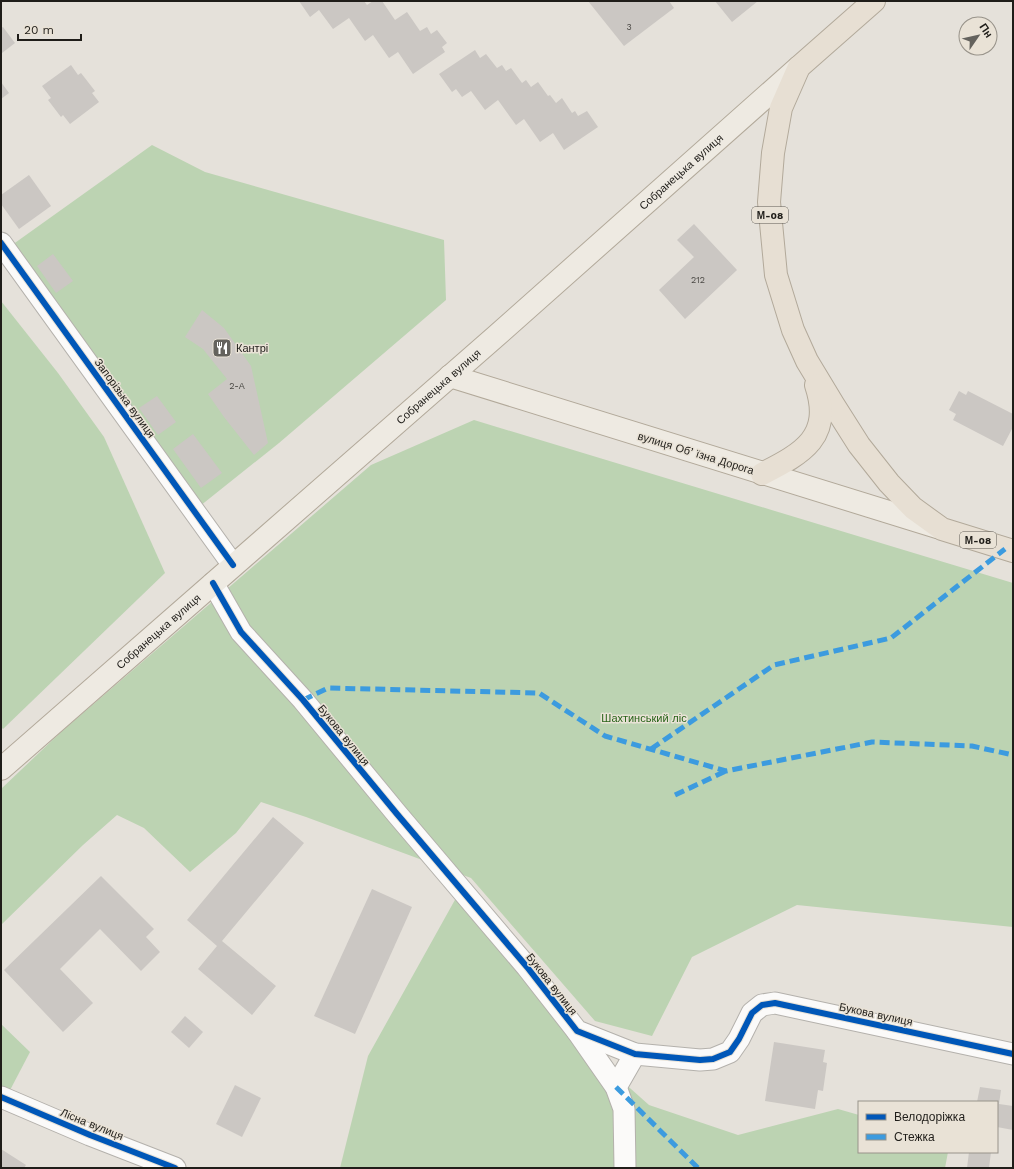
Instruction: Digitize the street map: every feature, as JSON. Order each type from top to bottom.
[{"type":"highway","name":"Собранецька вулиця","points":[[799,67],[874,1]]},
{"type":"highway","name":"вулиця Обʼїзна Дорога","points":[[799,67],[782,108],[773,153],[769,202],[776,275],[793,330],[807,362],[859,445],[889,483],[913,508],[942,529],[1013,551]]},
{"type":"highway","points":[[762,474],[802,451],[811,442],[816,433],[822,408],[817,387],[807,362]]},
{"type":"main road","name":"Собранецька вулиця","points":[[1,769],[232,565],[450,376],[799,67]]},
{"type":"main road","name":"вулиця Обʼїзна Дорога","points":[[450,376],[942,529]]},
{"type":"street","name":"Запорізька вулиця","points":[[1,243],[232,565]]},
{"type":"street","name":"Букова вулиця","points":[[213,583],[241,632],[303,700],[397,814],[527,967],[577,1031],[635,1054],[700,1060],[713,1059],[730,1052],[739,1039],[752,1013],[762,1005],[775,1002],[1013,1054]]},
{"type":"street","points":[[577,1031],[616,1087],[624,1109],[626,1168]]},
{"type":"street","points":[[616,1087],[635,1054]]},
{"type":"street","name":"Лісна вулиця","points":[[1,1097],[90,1135],[175,1168]]},
{"type":"green space","points":[[152,145],[205,172],[444,240],[446,300],[279,443],[200,506],[12,245]]},
{"type":"green space","points":[[1,301],[58,373],[104,437],[165,573],[3,729],[1,727]]},
{"type":"green space","name":"Шахтинський ліс","points":[[474,420],[1013,583],[1013,927],[797,905],[692,957],[652,1036],[595,1021],[471,878],[306,817],[261,802],[236,833],[190,872],[144,828],[117,815],[83,845],[1,925],[1,789],[61,732],[371,465]]},
{"type":"green space","points":[[461,889],[568,1033],[649,1105],[738,1135],[838,1109],[858,1115],[858,1153],[948,1153],[945,1168],[340,1168],[368,1056]]},
{"type":"green space","points":[[1,1024],[30,1052],[8,1094],[1,1090]]},
{"type":"building","points":[[299,1],[364,1],[367,5],[373,1],[382,1],[395,20],[407,12],[420,31],[427,27],[431,34],[437,30],[447,43],[442,47],[445,52],[413,74],[398,52],[389,58],[373,35],[365,41],[349,18],[333,29],[319,10],[310,17]]},
{"type":"building","points":[[588,1],[669,1],[674,8],[624,46]]},
{"type":"building","points":[[715,1],[758,1],[732,22]]},
{"type":"building","points":[[3,27],[15,43],[2,53],[1,28]]},
{"type":"building","points":[[475,50],[480,58],[486,54],[497,68],[502,65],[506,71],[511,68],[522,83],[526,80],[531,87],[538,82],[548,96],[550,95],[556,103],[562,98],[572,113],[575,111],[578,116],[587,111],[598,127],[564,150],[553,133],[540,142],[524,119],[516,125],[498,100],[485,110],[471,91],[462,97],[456,89],[452,92],[439,74]]},
{"type":"building","points":[[71,65],[78,75],[81,73],[95,91],[92,93],[99,102],[70,124],[63,115],[61,117],[48,100],[51,98],[42,86]]},
{"type":"building","points":[[1,82],[9,93],[1,99]]},
{"type":"building","points":[[29,175],[51,206],[19,229],[1,204],[1,195]]},
{"type":"building","points":[[694,224],[737,270],[685,319],[659,290],[694,257],[677,240]]},
{"type":"building","points":[[53,254],[73,281],[56,293],[37,266]]},
{"type":"building","points":[[202,310],[224,328],[251,366],[268,443],[254,455],[208,394],[227,379],[203,349],[185,337]]},
{"type":"building","points":[[959,391],[966,395],[968,391],[1013,414],[1013,427],[1003,446],[953,420],[956,414],[949,410]]},
{"type":"building","points":[[157,396],[176,422],[158,435],[139,408]]},
{"type":"building","points":[[193,434],[222,473],[201,488],[173,449]]},
{"type":"building","points":[[273,817],[304,843],[222,941],[276,986],[252,1015],[198,969],[217,946],[187,920]]},
{"type":"building","points":[[101,876],[154,929],[146,937],[160,952],[141,971],[100,929],[60,969],[93,1003],[63,1032],[4,970]]},
{"type":"building","points":[[372,889],[412,907],[355,1034],[314,1016]]},
{"type":"building","points":[[185,1016],[203,1032],[189,1048],[171,1032]]},
{"type":"building","points":[[774,1042],[825,1050],[823,1062],[827,1063],[823,1091],[818,1090],[815,1109],[765,1101]]},
{"type":"building","points":[[235,1085],[261,1098],[242,1137],[216,1124]]},
{"type":"building","points":[[980,1087],[1001,1090],[999,1104],[1013,1106],[1013,1130],[998,1127],[998,1101],[977,1101]]},
{"type":"building","points":[[1,1149],[26,1165],[24,1168],[1,1168]]},
{"type":"building","points":[[969,1153],[991,1153],[989,1168],[967,1168]]},
{"type":"marked path","points":[[651,749],[774,665],[891,638],[1005,549]]},
{"type":"marked path","points":[[303,700],[328,688],[539,693],[605,736],[726,771],[872,742],[972,746],[1013,755]]},
{"type":"marked path","points":[[675,795],[726,771]]},
{"type":"marked path","points":[[616,1087],[698,1168]]},
{"type":"cycle path","points":[[1,243],[233,565]]},
{"type":"cycle path","points":[[213,583],[241,632],[303,700],[397,814],[527,967],[577,1031],[635,1054],[700,1060],[713,1059],[730,1052],[739,1039],[752,1013],[762,1005],[775,1003],[1013,1054]]},
{"type":"cycle path","points":[[1,1097],[90,1135],[175,1168]]},
{"type":"place","name":"Кантрі","points":[[222,348]]}]
